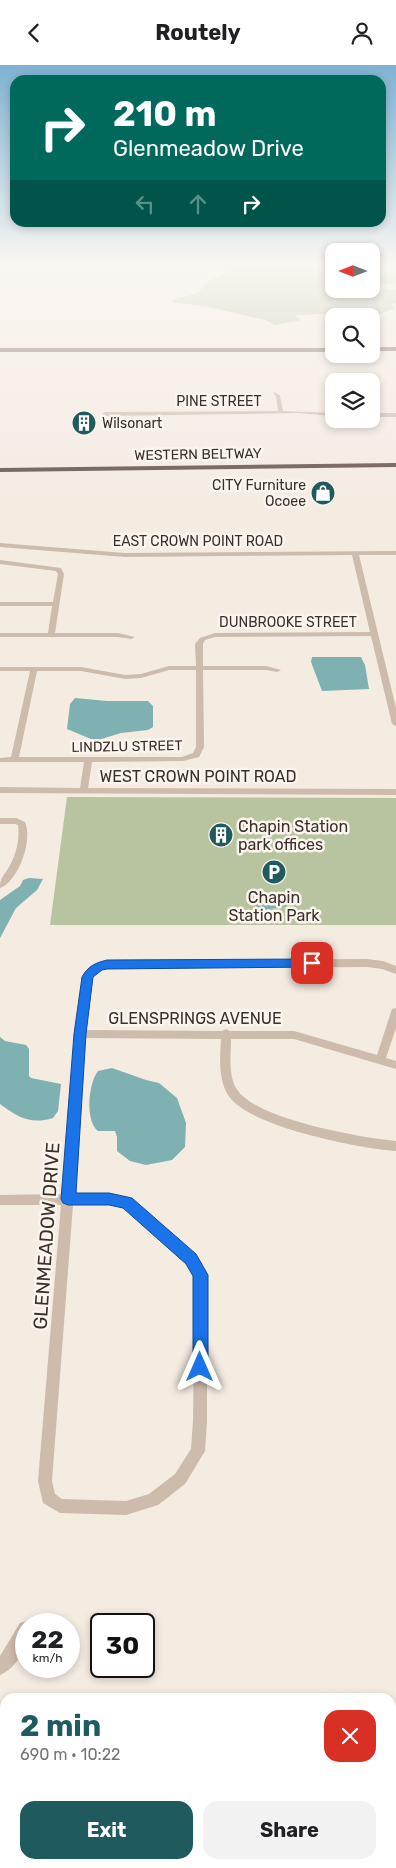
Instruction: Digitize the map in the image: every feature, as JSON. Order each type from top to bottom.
[{"type":"highway","name":"WESTERN BELTWAY","points":[[0,464],[396,458]]},
{"type":"highway","name":"WESTERN BELTWAY","points":[[0,470],[396,465]]},
{"type":"main road","points":[[380,349],[396,349]]},
{"type":"main road","points":[[0,350],[325,350]]},
{"type":"street","points":[[275,393],[278,396],[281,412]]},
{"type":"street","name":"PINE STREET","points":[[105,414],[281,412],[325,414]]},
{"type":"street","points":[[380,415],[396,415]]},
{"type":"street","name":"EAST CROWN POINT ROAD","points":[[0,545],[125,555],[396,553]]},
{"type":"street","points":[[355,553],[396,724]]},
{"type":"street","points":[[0,570],[3,563],[59,569],[61,574],[51,635]]},
{"type":"street","points":[[0,604],[56,604]]},
{"type":"street","name":"DUNBROOKE STREET","points":[[199,668],[199,644],[202,639],[215,635],[375,634]]},
{"type":"street","points":[[0,635],[118,635],[131,637]]},
{"type":"street","points":[[0,669],[90,669],[107,675],[125,677],[141,676],[169,668],[266,668],[277,670]]},
{"type":"street","name":"LINDZLU STREET","points":[[0,760],[183,759],[196,755],[200,747],[199,668]]},
{"type":"street","points":[[15,759],[34,669]]},
{"type":"street","points":[[84,790],[88,759]]},
{"type":"street","name":"WEST CROWN POINT ROAD","points":[[0,790],[396,792]]},
{"type":"street","points":[[0,821],[16,821],[22,824],[24,829],[17,863],[2,882]]},
{"type":"street","name":"GLENMEADOW DRIVE","points":[[68,1199],[109,1199],[127,1203],[191,1259],[201,1275],[198,1451],[180,1479],[153,1500],[126,1508],[63,1506],[48,1498],[46,1476],[80,1034],[87,977],[90,971],[99,966],[113,965],[367,963],[383,965],[396,970]]},
{"type":"street","points":[[380,1061],[396,1012]]},
{"type":"street","points":[[226,1033],[225,1076],[234,1094],[242,1103],[286,1121],[358,1142],[396,1146]]},
{"type":"street","name":"GLENSPRINGS AVENUE","points":[[80,1034],[226,1033],[294,1035],[396,1065]]},
{"type":"street","points":[[0,1199],[68,1199]]},
{"type":"street","points":[[0,1667],[8,1660],[15,1648]]},
{"type":"green space","points":[[67,797],[396,798],[396,925],[50,925]]},
{"type":"water","points":[[312,657],[361,657],[365,665],[369,689],[322,691],[311,662]]},
{"type":"water","points":[[75,698],[107,701],[148,701],[153,706],[153,727],[148,730],[121,733],[98,740],[91,739],[67,729],[70,704]]},
{"type":"water","points":[[29,878],[43,879],[37,890],[16,908],[0,938],[0,900],[20,886],[23,880]]},
{"type":"water","points":[[290,892],[296,895],[288,906],[262,910],[254,905],[254,901],[269,894]]},
{"type":"water","points":[[0,1037],[5,1041],[26,1045],[29,1049],[29,1076],[31,1078],[61,1084],[58,1111],[53,1118],[38,1121],[25,1119],[0,1104]]},
{"type":"water","points":[[112,1068],[159,1083],[177,1098],[186,1123],[185,1147],[172,1160],[146,1165],[130,1161],[117,1151],[115,1131],[98,1131],[94,1126],[91,1119],[89,1102],[92,1084],[98,1071]]},
{"type":"place","name":"Wilsonart","points":[[84,423]]},
{"type":"place","name":"CITY Furniture Ocoee","points":[[323,493]]},
{"type":"place","name":"Chapin Station park offices","points":[[221,835]]},
{"type":"place","name":"Chapin Station Park","points":[[274,872]]},
{"type":"route","points":[[200,1367],[201,1275],[191,1259],[127,1203],[109,1199],[68,1199],[80,1034],[87,977],[90,971],[99,966],[107,965],[312,963]]}]
